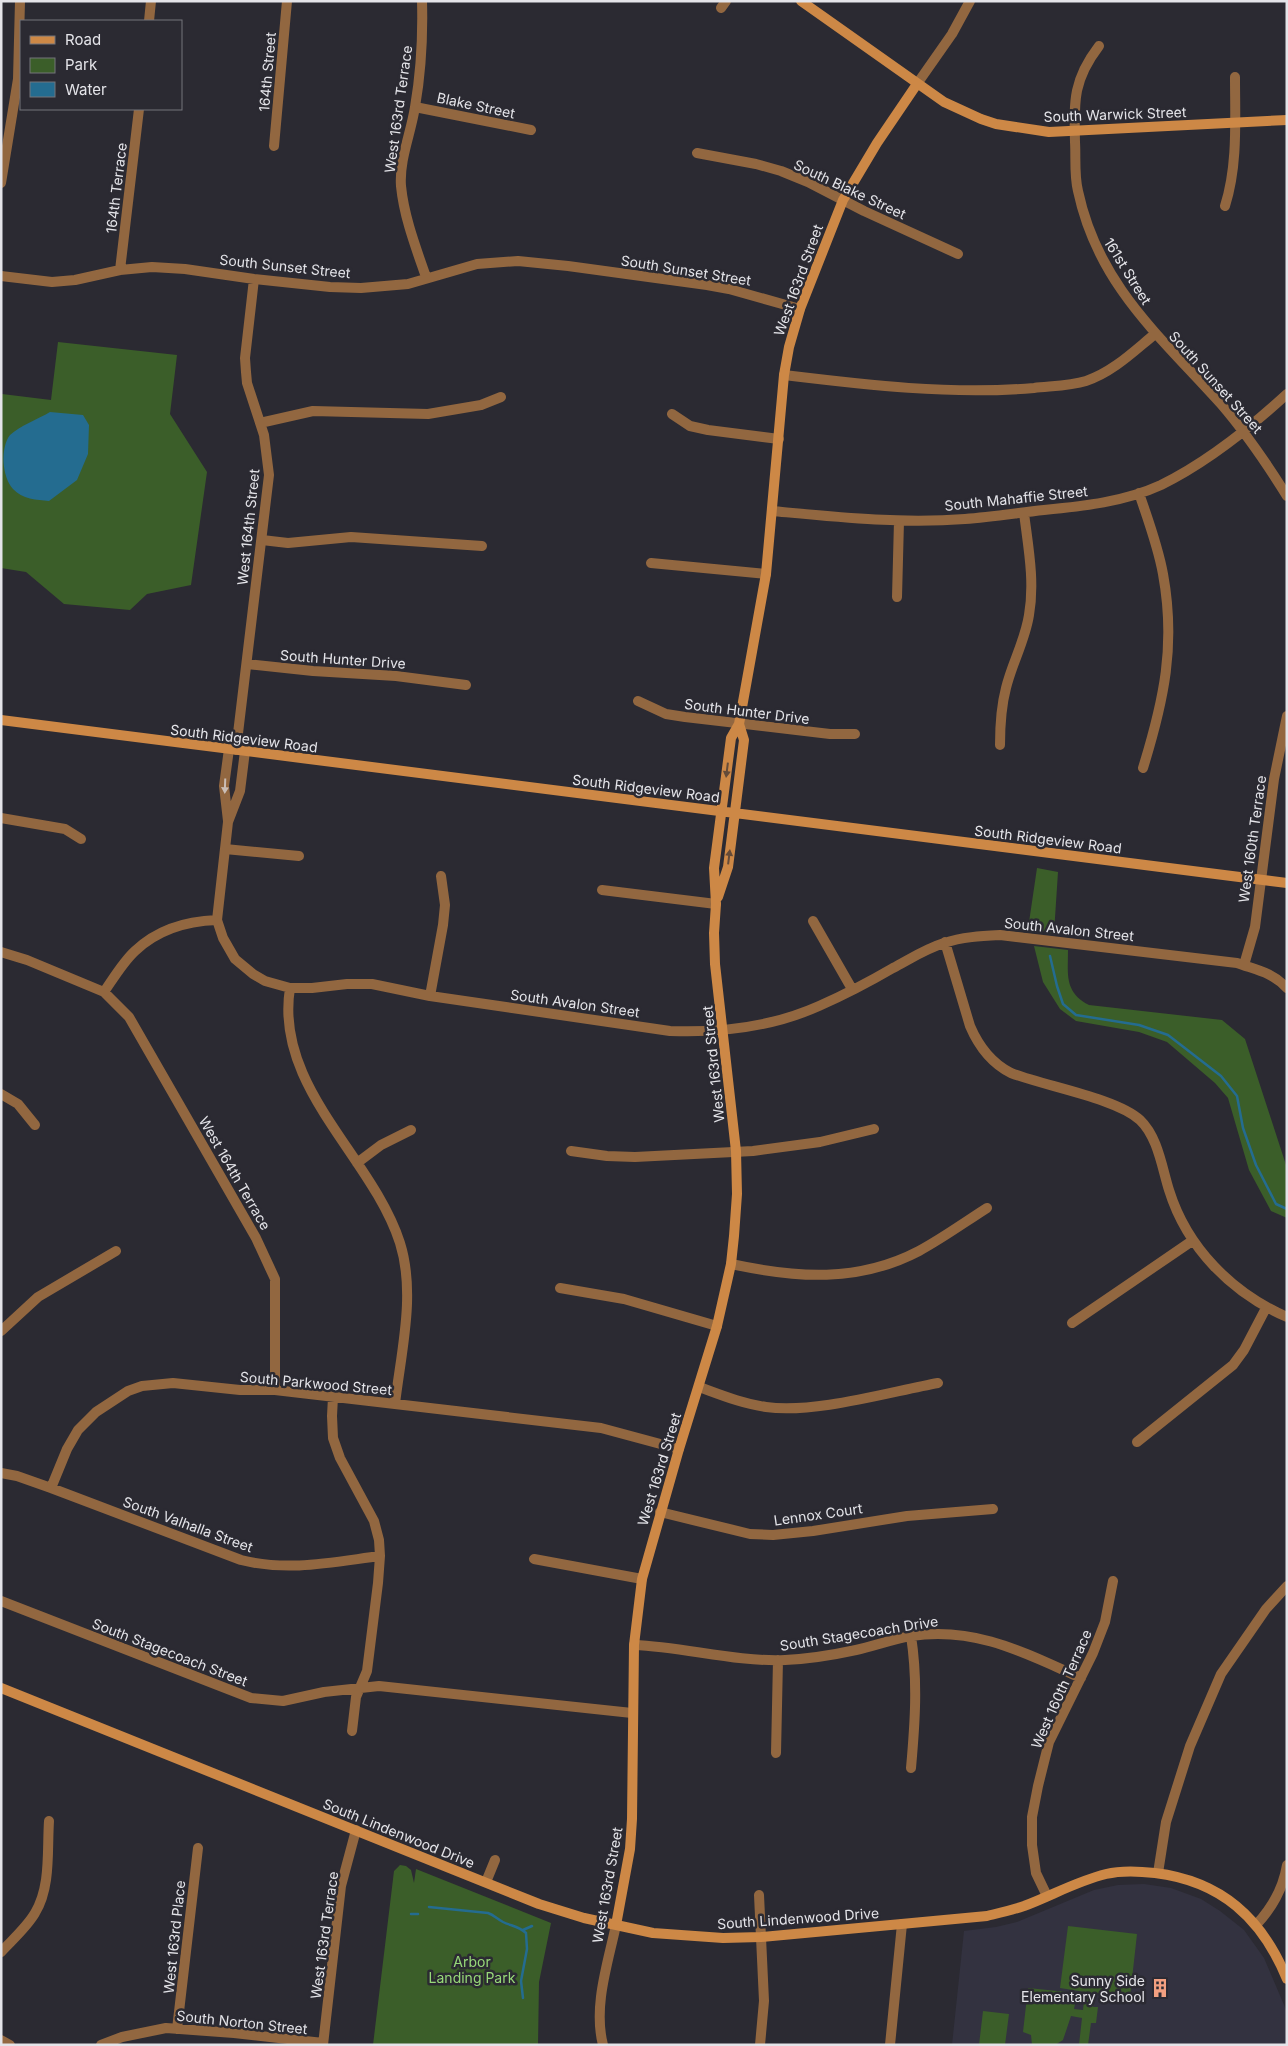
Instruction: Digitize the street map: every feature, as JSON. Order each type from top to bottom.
[{"type":"street","points":[[1,183],[18,78],[20,1]]},
{"type":"street","points":[[149,20],[151,1]]},
{"type":"street","name":"164th Street","points":[[274,146],[287,1]]},
{"type":"street","name":"West 163rd Terrace","points":[[422,1],[421,64],[415,107],[403,160],[401,185],[406,217],[426,278]]},
{"type":"street","name":"South Warwick Street","points":[[802,1],[917,84],[957,110],[996,124],[1049,132],[1287,120]]},
{"type":"street","name":"West 163rd Street","points":[[603,2045],[600,2028],[602,1993],[630,1842],[633,1771],[634,1645],[642,1579],[660,1512],[717,1326],[731,1264],[737,1194],[736,1152],[715,964],[716,904],[714,868],[731,738],[739,724],[766,574],[784,375],[789,347],[800,309],[843,200],[877,144],[952,34],[970,1]]},
{"type":"street","name":"161st Street","points":[[1099,46],[1083,68],[1079,79],[1075,105],[1077,190],[1096,248],[1122,292],[1155,334]]},
{"type":"street","points":[[1225,206],[1230,191],[1232,170],[1235,77]]},
{"type":"street","name":"Blake Street","points":[[415,107],[531,130]]},
{"type":"street","name":"164th Terrace","points":[[120,270],[139,110]]},
{"type":"street","name":"South Blake Street","points":[[697,153],[756,164],[781,171],[808,182],[958,254]]},
{"type":"street","name":"South Sunset Street","points":[[1,276],[52,282],[74,280],[120,270],[152,267],[184,268],[254,279],[330,287],[361,288],[408,284],[477,264],[535,262],[714,286],[800,309]]},
{"type":"street","name":"West 164th Street","points":[[228,822],[240,790],[237,750],[269,475],[265,442],[247,383],[246,372],[245,358],[254,279]]},
{"type":"street","name":"South Sunset Street","points":[[784,375],[936,390],[982,391],[1047,386],[1086,381],[1106,371],[1155,334],[1243,430],[1287,496]]},
{"type":"street","points":[[1243,430],[1287,394]]},
{"type":"street","points":[[260,423],[314,411],[428,414],[481,405],[501,397]]},
{"type":"street","points":[[672,414],[690,426],[779,439]]},
{"type":"street","name":"South Mahaffie Street","points":[[772,511],[839,518],[899,520],[965,519],[1096,504],[1139,493],[1184,473],[1243,430]]},
{"type":"street","points":[[1139,493],[1157,546],[1163,572],[1169,625],[1169,652],[1163,696],[1143,768]]},
{"type":"street","points":[[1000,745],[1003,702],[1026,628],[1031,596],[1031,569],[1024,513]]},
{"type":"street","points":[[897,597],[899,520]]},
{"type":"street","points":[[262,540],[288,542],[351,537],[482,546]]},
{"type":"street","points":[[651,563],[766,574]]},
{"type":"street","name":"South Hunter Drive","points":[[247,664],[313,671],[396,676],[466,685]]},
{"type":"street","name":"South Hunter Drive","points":[[638,701],[666,714],[830,734],[855,734]]},
{"type":"street","name":"West 160th Terrace","points":[[1244,965],[1254,926],[1274,779],[1287,716]]},
{"type":"street","name":"South Ridgeview Road","points":[[1,720],[1287,883]]},
{"type":"street","name":"West 163rd Street","points":[[716,904],[728,867],[735,813],[744,740],[739,724]]},
{"type":"street","name":"West 164th Street","points":[[237,750],[224,786],[228,822],[217,920],[223,938],[236,959],[244,967],[266,982],[290,988]]},
{"type":"street","points":[[1,818],[65,829],[81,839]]},
{"type":"street","points":[[225,849],[299,856]]},
{"type":"street","points":[[430,996],[444,926],[445,905],[441,876]]},
{"type":"street","points":[[602,890],[716,904]]},
{"type":"street","points":[[1,952],[27,960],[104,992],[134,952],[149,940],[180,925],[197,921],[217,920]]},
{"type":"street","points":[[813,921],[852,989]]},
{"type":"street","name":"South Avalon Street","points":[[290,988],[372,984],[430,996],[670,1031],[723,1029],[774,1023],[819,1006],[917,954],[945,942],[978,936],[1012,936],[1237,962],[1262,970],[1280,980],[1287,988]]},
{"type":"street","points":[[945,942],[970,1026],[982,1049],[1001,1068],[1011,1074],[1118,1107],[1141,1121],[1152,1138],[1171,1196],[1192,1241],[1227,1279],[1266,1308],[1287,1317]]},
{"type":"street","points":[[290,988],[287,1013],[292,1044],[316,1099],[387,1211],[400,1243],[408,1286],[395,1404]]},
{"type":"street","name":"West 164th Terrace","points":[[104,992],[129,1017],[256,1238],[275,1279],[275,1390]]},
{"type":"street","points":[[1,1094],[18,1104],[35,1125]]},
{"type":"street","points":[[571,1151],[607,1156],[635,1157],[736,1152],[820,1142],[874,1129]]},
{"type":"street","points":[[357,1163],[381,1145],[411,1130]]},
{"type":"street","points":[[731,1264],[767,1272],[813,1276],[838,1276],[863,1271],[882,1266],[918,1251],[987,1208]]},
{"type":"street","points":[[1072,1323],[1192,1241]]},
{"type":"street","points":[[1,1331],[38,1297],[116,1252]]},
{"type":"street","points":[[560,1288],[624,1298],[717,1326]]},
{"type":"street","points":[[1137,1442],[1233,1365],[1244,1350],[1266,1308]]},
{"type":"street","name":"South Parkwood Street","points":[[51,1488],[67,1449],[78,1430],[96,1412],[128,1391],[142,1386],[173,1383],[240,1390],[275,1390],[600,1428],[679,1449]]},
{"type":"street","points":[[699,1388],[745,1402],[766,1407],[783,1408],[847,1401],[938,1383]]},
{"type":"street","points":[[333,1397],[333,1438],[340,1458],[374,1521],[379,1540],[380,1556],[367,1671],[356,1697],[352,1731]]},
{"type":"street","points":[[1,1473],[17,1476],[51,1488]]},
{"type":"street","name":"South Valhalla Street","points":[[51,1488],[232,1556],[259,1564],[302,1566],[380,1556]]},
{"type":"street","name":"Lennox Court","points":[[660,1512],[750,1534],[774,1535],[804,1533],[899,1516],[993,1510]]},
{"type":"street","points":[[534,1559],[642,1579]]},
{"type":"street","name":"West 160th Terrace","points":[[1047,1896],[1036,1873],[1032,1845],[1032,1817],[1038,1786],[1049,1742],[1081,1678],[1105,1622],[1113,1580]]},
{"type":"street","points":[[1158,1873],[1166,1822],[1190,1746],[1221,1674],[1266,1609],[1287,1586]]},
{"type":"street","name":"South Stagecoach Street","points":[[1,1601],[251,1698],[283,1701],[361,1687],[379,1686],[632,1713]]},
{"type":"street","name":"South Stagecoach Drive","points":[[634,1645],[661,1646],[741,1659],[778,1660],[854,1650],[911,1636],[945,1633],[979,1638],[1016,1648],[1081,1678]]},
{"type":"street","points":[[911,1636],[915,1664],[916,1712],[911,1768]]},
{"type":"street","points":[[776,1753],[778,1660]]},
{"type":"street","name":"South Lindenwood Drive","points":[[1,1688],[539,1904],[584,1918],[653,1933],[723,1938],[761,1937],[987,1916],[1021,1907],[1107,1874],[1136,1871],[1179,1877],[1206,1887],[1232,1902],[1256,1925],[1272,1945],[1287,1979]]},
{"type":"street","points":[[1,1952],[34,1915],[42,1900],[46,1881],[49,1821]]},
{"type":"street","name":"West 163rd Terrace","points":[[323,2044],[342,1886],[356,1830]]},
{"type":"street","name":"West 163rd Place","points":[[177,2029],[198,1848]]},
{"type":"street","points":[[486,1882],[494,1860]]},
{"type":"street","points":[[1256,1925],[1276,1901],[1282,1887],[1287,1865]]},
{"type":"street","points":[[758,1894],[764,2001],[760,2045]]},
{"type":"street","points":[[890,2045],[902,1924]]},
{"type":"street","name":"South Norton Street","points":[[101,2045],[144,2032],[166,2028],[234,2033],[323,2044]]},
{"type":"street","points":[[1,2040],[10,2045]]},
{"type":"shaded area","points":[[1144,1884],[1171,1888],[1201,1899],[1244,1930],[1264,1958],[1287,2012],[1287,2045],[952,2045],[964,1931],[1017,1922],[1094,1890],[1118,1885]]},
{"type":"green space","points":[[58,342],[177,355],[170,414],[207,472],[191,585],[147,594],[130,610],[64,604],[26,572],[1,568],[2,394],[51,400]]},
{"type":"green space","points":[[1037,868],[1058,872],[1054,933],[1028,929]]},
{"type":"green space","points":[[1034,946],[1068,950],[1068,975],[1071,988],[1081,1000],[1089,1005],[1222,1020],[1245,1039],[1287,1168],[1287,1218],[1271,1211],[1249,1170],[1228,1098],[1215,1083],[1167,1042],[1139,1032],[1076,1021],[1060,1009],[1043,982]]},
{"type":"green space","name":"Arbor Landing Park","points":[[400,1865],[406,1866],[411,1870],[414,1883],[416,1869],[551,1923],[539,1982],[538,2045],[373,2045],[394,1871]]},
{"type":"green space","points":[[1068,1926],[1137,1934],[1130,1997],[1095,1993],[1093,2007],[1098,2007],[1096,2023],[1091,2023],[1088,2045],[1079,2045],[1082,2018],[1071,2016],[1063,2040],[1055,2045],[1032,2045],[1031,2035],[1023,2032],[1028,1988],[1077,1993],[1074,2009],[1083,2010],[1085,1992],[1060,1988]]},
{"type":"green space","points":[[983,2011],[1009,2014],[1005,2045],[979,2045]]},
{"type":"water","points":[[50,412],[83,415],[89,425],[88,454],[77,480],[49,501],[25,497],[13,489],[6,477],[4,455],[10,435]]},
{"type":"waterway","points":[[1050,956],[1063,1004],[1076,1015],[1139,1025],[1168,1035],[1221,1076],[1237,1096],[1243,1128],[1256,1165],[1276,1204],[1287,1209]]},
{"type":"waterway","points":[[429,1907],[488,1913],[526,1933],[527,1949],[521,1981],[523,1998]]},
{"type":"waterway","points":[[411,1914],[418,1914]]},
{"type":"waterway","points":[[523,1930],[532,1926]]},
{"type":"place","name":"Sunny Side Elementary School","points":[[1160,1988]]}]
